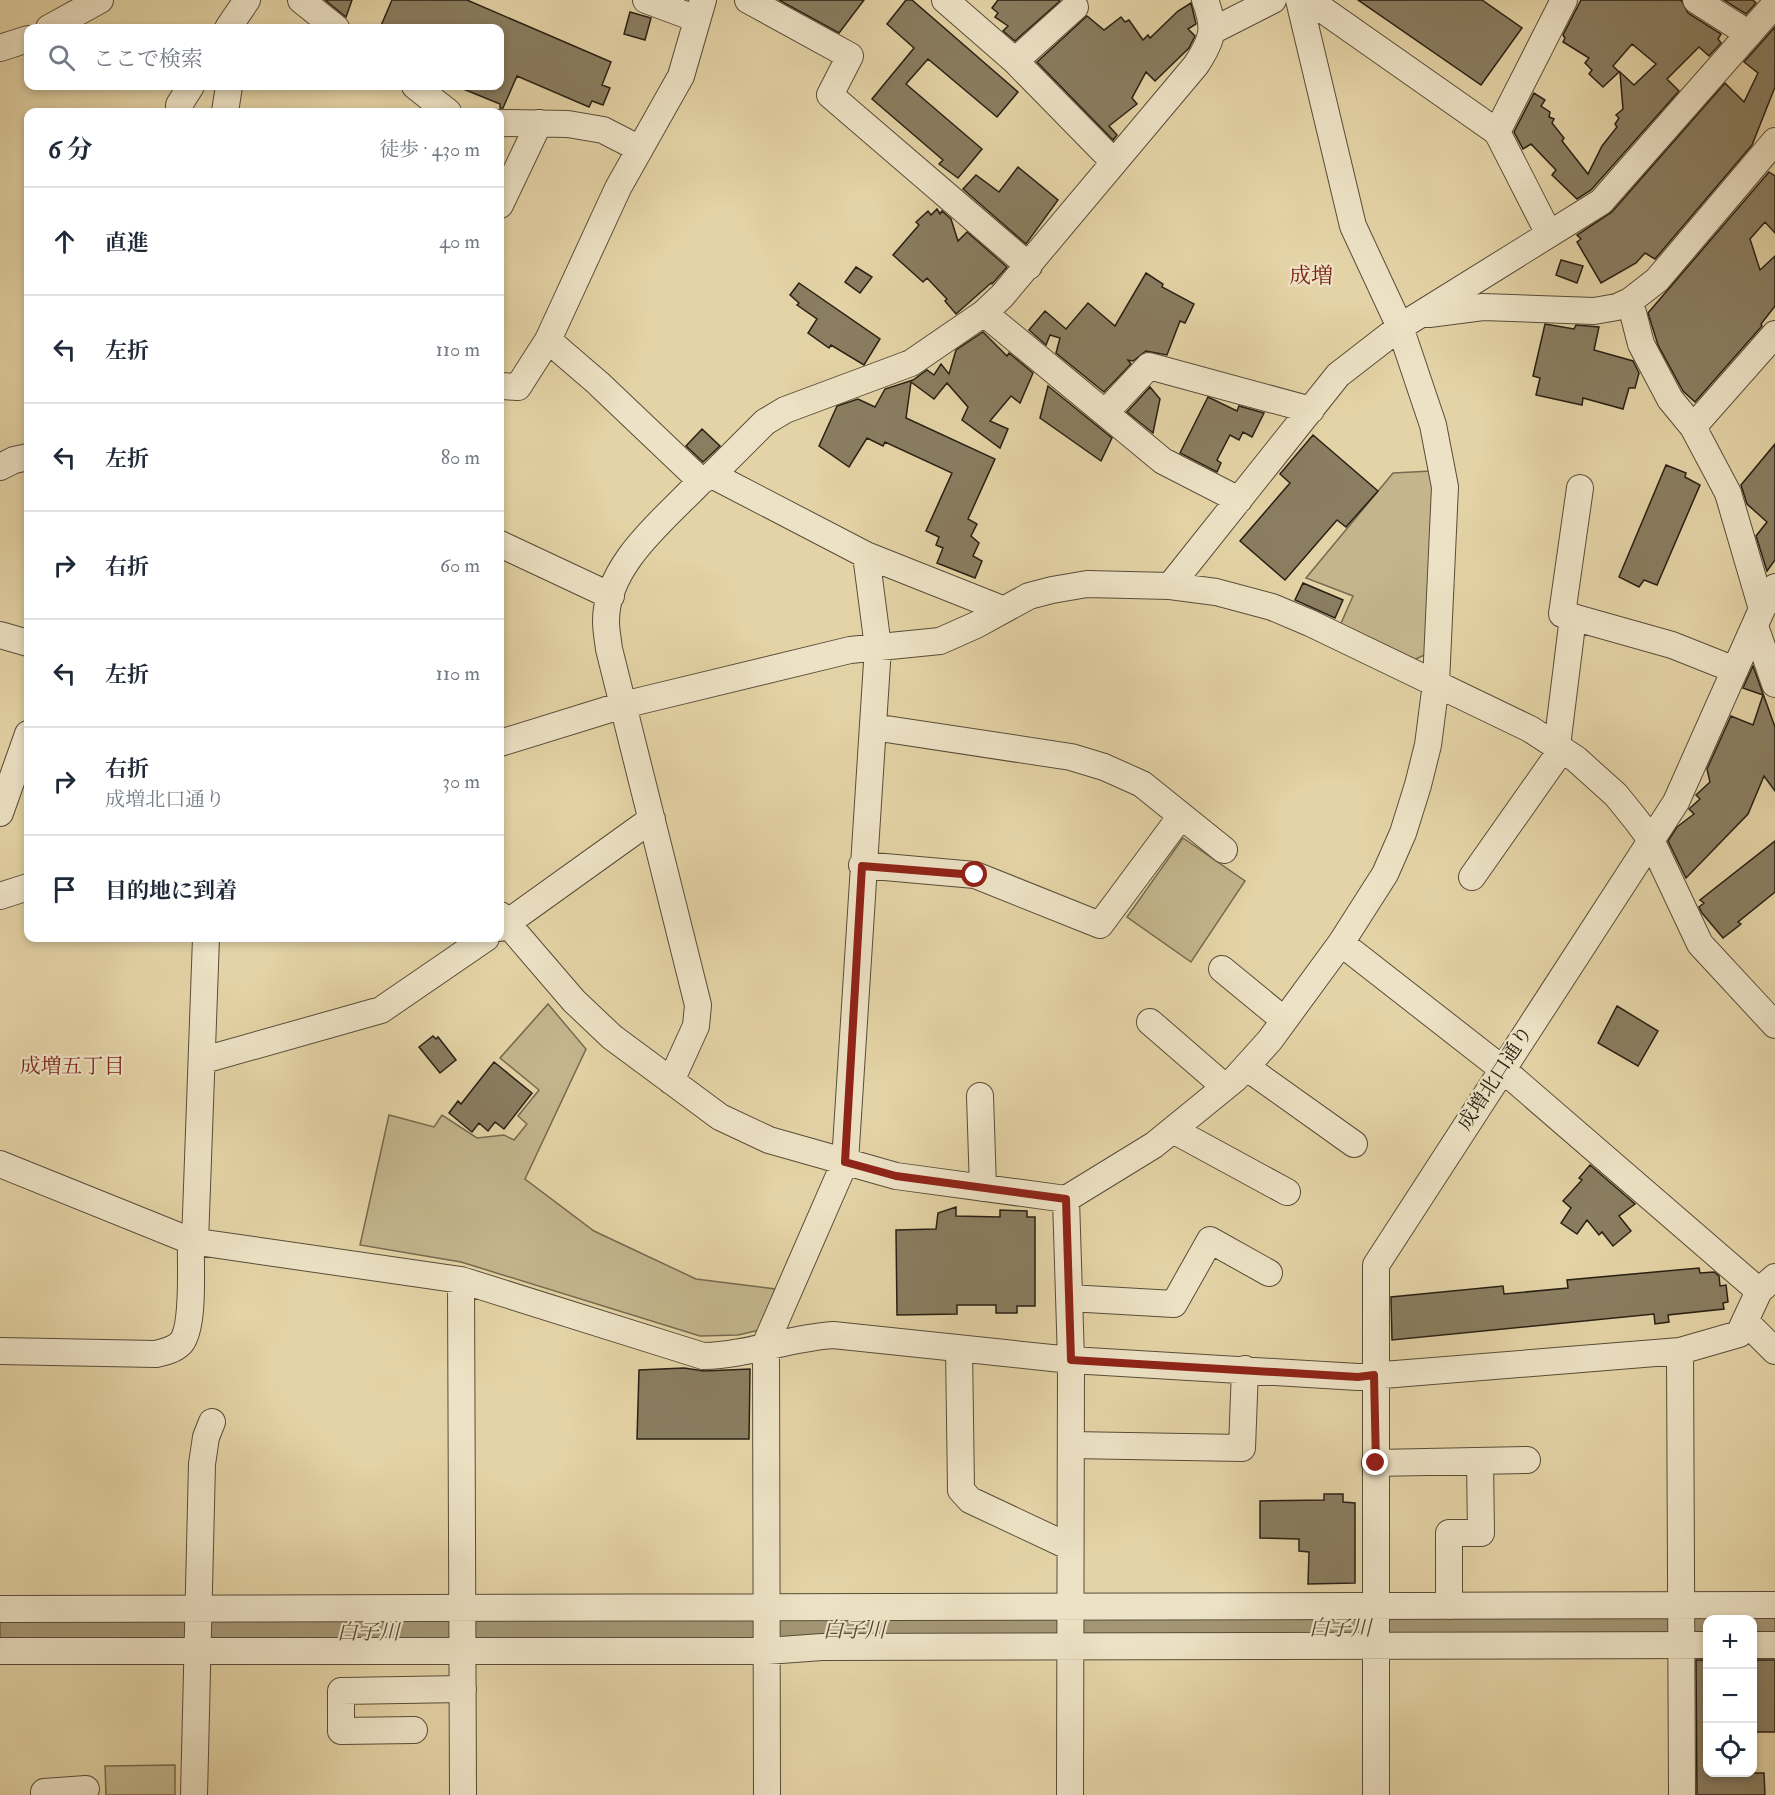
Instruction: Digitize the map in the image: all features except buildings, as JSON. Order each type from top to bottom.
[{"type":"street","points":[[56,24],[100,0]]},
{"type":"street","points":[[233,24],[247,0]]},
{"type":"street","points":[[302,0],[331,24]]},
{"type":"street","points":[[504,386],[519,387],[548,340],[618,188],[681,76],[700,10],[646,0]]},
{"type":"street","points":[[748,0],[850,56],[830,95],[1029,266]]},
{"type":"street","points":[[945,0],[1015,61],[1113,161]]},
{"type":"street","points":[[671,1081],[696,1026],[698,1005],[609,649],[606,620],[611,596],[622,570],[643,542],[765,422],[785,410],[911,363],[984,313],[1029,266],[1113,161],[1196,65],[1207,48],[1214,30],[1205,0]]},
{"type":"street","points":[[1214,30],[1273,0]]},
{"type":"street","points":[[504,932],[612,1037],[720,1117],[769,1140],[896,1176],[1066,1199],[1131,1160],[1173,1130],[1226,1087],[1246,1067],[1341,943],[1384,874],[1403,833],[1428,745],[1436,683],[1445,487],[1433,425],[1407,322],[1353,226],[1299,0]]},
{"type":"street","points":[[1309,0],[1497,132],[1549,234]]},
{"type":"street","points":[[1497,132],[1564,0]]},
{"type":"street","points":[[1696,0],[1749,34]]},
{"type":"street","points":[[1170,586],[1338,375],[1407,322],[1601,202],[1617,187],[1775,4]]},
{"type":"street","points":[[1015,61],[1075,7]]},
{"type":"street","points":[[0,48],[24,40]]},
{"type":"street","points":[[179,108],[189,90]]},
{"type":"street","points":[[226,108],[228,90]]},
{"type":"street","points":[[420,90],[442,108]]},
{"type":"street","points":[[504,123],[568,124],[603,130],[640,149]]},
{"type":"street","points":[[504,197],[539,123]]},
{"type":"street","points":[[1407,322],[1448,310],[1483,307],[1594,311],[1617,307],[1630,301],[1657,280],[1773,147]]},
{"type":"street","points":[[1630,301],[1641,344],[1670,399],[1693,427],[1728,494],[1775,684]]},
{"type":"street","points":[[984,313],[1163,461],[1239,500]]},
{"type":"street","points":[[1693,427],[1775,334]]},
{"type":"street","points":[[548,340],[706,478],[866,555],[1002,609]]},
{"type":"street","points":[[1105,413],[1149,366],[1311,410]]},
{"type":"street","points":[[0,467],[14,460],[24,459]]},
{"type":"street","points":[[1580,488],[1562,614],[1672,645],[1735,670]]},
{"type":"street","points":[[504,546],[611,596]]},
{"type":"street","points":[[767,1795],[766,1347],[845,1162],[862,866],[878,647],[866,555]]},
{"type":"street","points":[[504,742],[623,705],[850,650],[940,641],[976,625],[1029,596],[1087,584],[1170,586],[1216,592],[1272,607],[1530,729],[1559,748],[1616,795],[1651,840],[1700,944],[1775,1025]]},
{"type":"street","name":"成増北口通り","points":[[1376,1795],[1374,1375],[1376,1265],[1684,788],[1758,617],[1775,587]]},
{"type":"street","points":[[1472,877],[1559,748],[1573,617]]},
{"type":"street","points":[[0,635],[24,642]]},
{"type":"street","points":[[873,727],[1071,757],[1104,767],[1142,784],[1224,850]]},
{"type":"street","points":[[0,813],[24,745]]},
{"type":"street","points":[[862,866],[975,875],[1100,925],[1181,816]]},
{"type":"street","points":[[504,922],[652,819]]},
{"type":"street","points":[[0,896],[24,888]]},
{"type":"street","points":[[0,1350],[156,1354],[170,1351],[181,1342],[188,1329],[204,1060],[206,942]]},
{"type":"street","points":[[204,1060],[381,1010],[476,942]]},
{"type":"street","points":[[0,1164],[193,1241],[461,1280],[703,1356],[732,1355],[801,1337],[833,1335],[1071,1360],[1358,1377],[1680,1351],[1739,1334],[1767,1284],[1502,1068],[1341,943]]},
{"type":"street","points":[[1222,969],[1284,1020]]},
{"type":"street","points":[[1150,1022],[1226,1087]]},
{"type":"street","points":[[1246,1067],[1354,1144]]},
{"type":"street","points":[[980,1096],[984,1188]]},
{"type":"street","points":[[1173,1130],[1287,1192]]},
{"type":"street","points":[[1066,1199],[1071,1360],[1070,1795]]},
{"type":"street","points":[[1069,1298],[1174,1304],[1210,1240],[1269,1273]]},
{"type":"street","points":[[461,1280],[463,1795]]},
{"type":"street","points":[[1746,1321],[1775,1351]]},
{"type":"street","points":[[959,1348],[961,1490],[970,1500],[1070,1547]]},
{"type":"street","points":[[1680,1351],[1682,1795]]},
{"type":"street","points":[[1071,1445],[1242,1448],[1245,1369]]},
{"type":"street","points":[[194,1795],[202,1464],[206,1437],[212,1422]]},
{"type":"street","points":[[1376,1463],[1527,1460]]},
{"type":"street","points":[[1449,1606],[1449,1533],[1481,1533],[1480,1461]]},
{"type":"street","points":[[0,1608],[197,1610],[462,1607],[1376,1608],[1449,1606],[1680,1608],[1775,1605]]},
{"type":"street","points":[[0,1651],[1375,1643],[1681,1642],[1703,1645]]},
{"type":"street","points":[[1757,1645],[1775,1645]]},
{"type":"street","points":[[414,1730],[341,1731],[341,1691],[463,1689]]},
{"type":"street","points":[[44,1795],[44,1792],[86,1789]]},
{"type":"shaded area","points":[[1431,471],[1435,523],[1427,654],[1409,662],[1339,628],[1353,596],[1306,578],[1393,473]]},
{"type":"shaded area","points":[[1183,838],[1245,881],[1191,962],[1127,917]]},
{"type":"shaded area","points":[[548,1004],[586,1049],[525,1179],[594,1231],[696,1279],[775,1289],[764,1329],[738,1335],[700,1336],[461,1262],[360,1245],[389,1115],[434,1127],[442,1115],[477,1138],[504,1135],[514,1140],[527,1124],[518,1116],[539,1090],[500,1058]]},
{"type":"shaded area","points":[[175,1765],[175,1795],[106,1795],[105,1766]]},
{"type":"water","name":"白子川","points":[[1775,1611],[1775,1637],[1757,1637],[1757,1615],[1703,1615],[1703,1638],[0,1645],[0,1615]]},
{"type":"district","name":"成増","points":[[1311,276]]},
{"type":"district","name":"成増五丁目","points":[[72,1066]]},
{"type":"route","points":[[975,875],[862,866],[845,1162],[896,1176],[1066,1199],[1071,1360],[1358,1377],[1374,1375],[1376,1463]]}]
